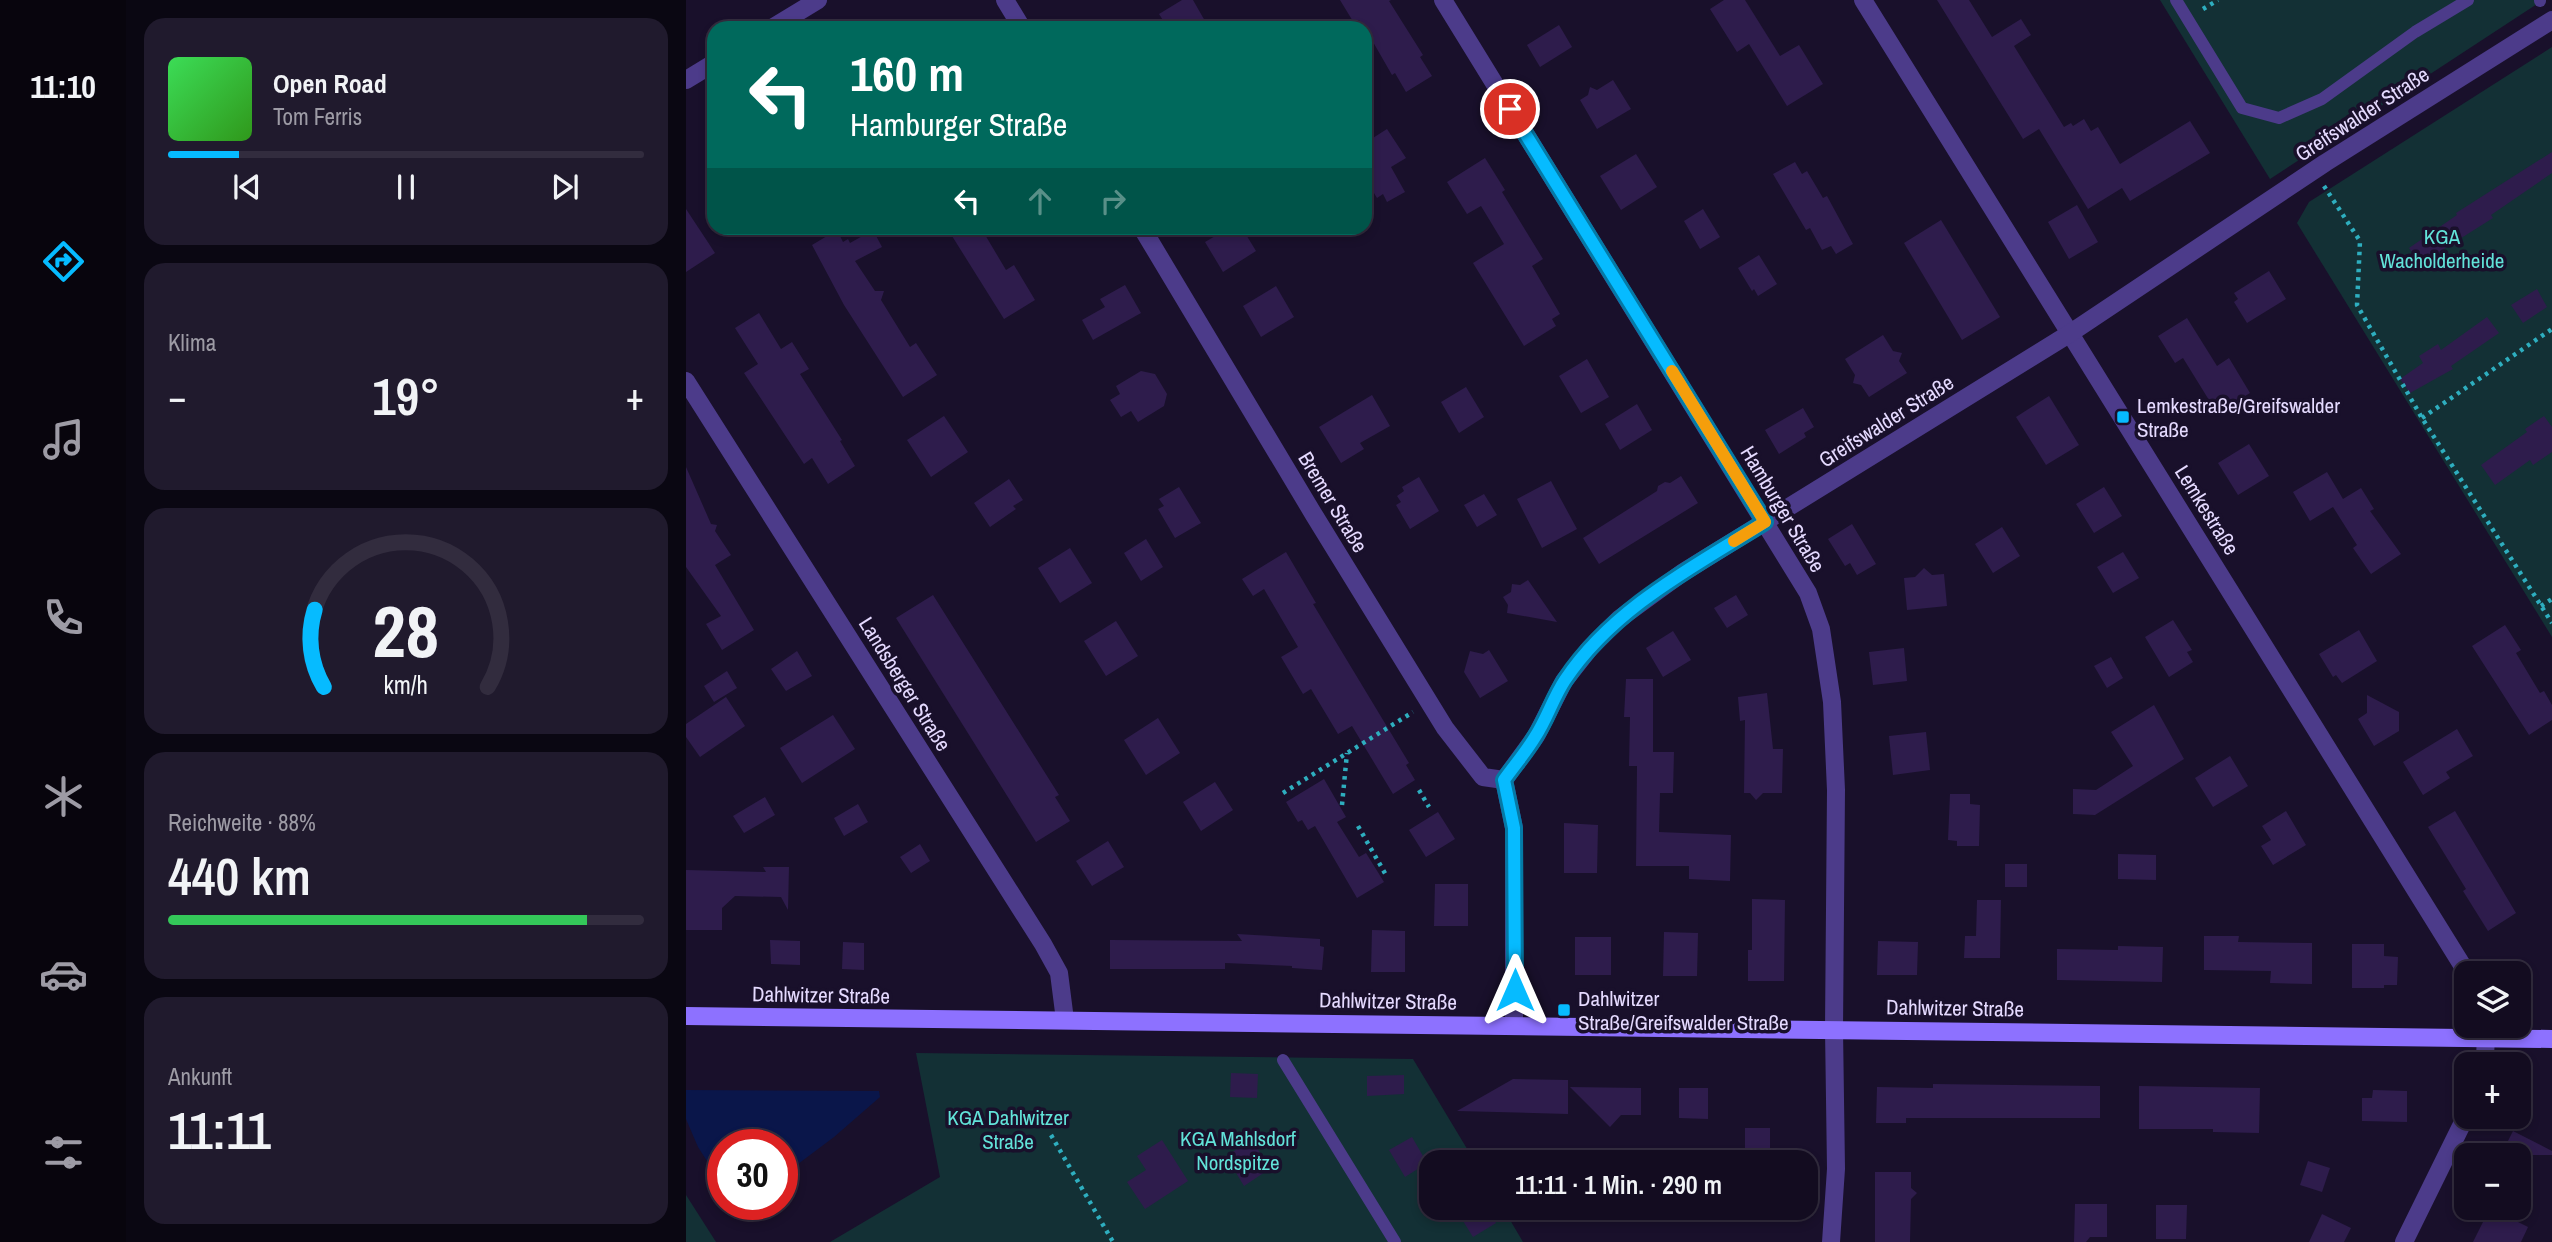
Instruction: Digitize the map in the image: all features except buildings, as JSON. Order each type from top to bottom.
[{"type":"main road","name":"Dahlwitzer Straße","points":[[686,1016],[1834,1029],[2454,1032]]},
{"type":"main road","name":"Dahlwitzer Straße","points":[[2531,1037],[2552,1039]]},
{"type":"street","points":[[783,21],[817,0]]},
{"type":"street","points":[[1005,0],[1018,21]]},
{"type":"street","name":"Hamburger Straße","points":[[1443,0],[1808,593],[1821,629],[1832,702],[1836,790],[1836,1169],[1832,1242]]},
{"type":"street","name":"Lemkestraße","points":[[1863,0],[2460,961]]},
{"type":"street","name":"Greifswalder Straße","points":[[1504,780],[1536,736],[1564,681],[1590,648],[1619,619],[1682,573],[2069,334],[2325,163],[2552,20]]},
{"type":"street","points":[[686,80],[707,67]]},
{"type":"street","name":"Bremer Straße","points":[[1146,235],[1445,728],[1483,776],[1504,780]]},
{"type":"street","name":"Landsberger Straße","points":[[686,381],[1043,944],[1059,973],[1065,1020]]},
{"type":"street","points":[[1504,780],[1514,828],[1514,1026]]},
{"type":"street","points":[[2403,1242],[2460,1129]]},
{"type":"lane","points":[[2176,0],[2242,108],[2279,118],[2322,99],[2415,32],[2468,0]]},
{"type":"lane","points":[[1283,1060],[1395,1242]]},
{"type":"path","points":[[2327,191],[2360,241],[2357,305],[2422,418],[2552,623]]},
{"type":"path","points":[[2422,418],[2552,329]]},
{"type":"path","points":[[2541,606],[2552,599]]},
{"type":"path","points":[[1283,793],[1429,702]]},
{"type":"path","points":[[1342,804],[1347,753]]},
{"type":"path","points":[[1419,790],[1429,807]]},
{"type":"path","points":[[1358,826],[1386,875]]},
{"type":"path","points":[[1051,1135],[1113,1242]]},
{"type":"green space","points":[[2160,0],[2543,0],[2270,179]]},
{"type":"green space","name":"KGA Wacholderheide","points":[[2552,47],[2552,637],[2297,223],[2309,202]]},
{"type":"green space","name":"KGA Mahlsdorf Nordspitze","points":[[916,1053],[1413,1059],[1468,1150],[1419,1150],[1419,1220],[1510,1220],[1523,1242],[830,1242],[940,1177]]},
{"type":"green space","points":[[686,1195],[716,1242],[686,1242]]},
{"type":"shaded area","points":[[686,1090],[879,1091],[880,1097],[798,1164],[798,1129],[707,1129],[707,1161],[686,1119]]},
{"type":"slow traffic","points":[[1672,371],[1765,522],[1734,541]]},
{"type":"place","name":"Lemkestraße/Greifswalder Straße","points":[[2123,417]]},
{"type":"place","name":"Dahlwitzer Straße/Greifswalder Straße","points":[[1564,1010]]},
{"type":"route","points":[[1510,109],[1765,522],[1682,573],[1619,619],[1590,648],[1564,681],[1536,736],[1504,780],[1514,828],[1515,990]]},
{"type":"park label","name":"KGA Dahlwitzer Straße","points":[[1008,1129]]}]
